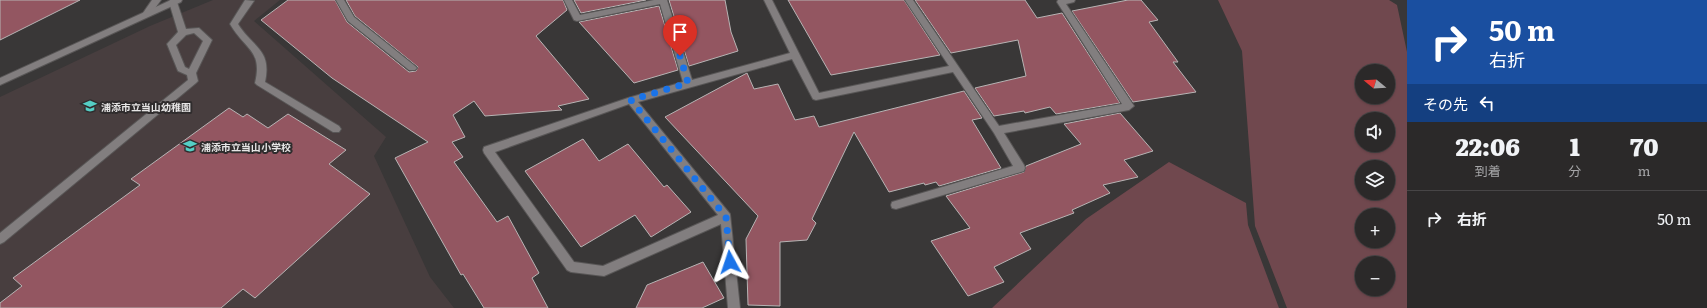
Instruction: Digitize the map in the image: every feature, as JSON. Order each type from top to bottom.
[{"type":"street","points":[[147,13],[157,0]]},
{"type":"street","points":[[249,0],[250,2],[234,24],[238,32],[262,56],[264,71],[260,83],[336,128]]},
{"type":"street","points":[[340,0],[351,19],[412,68]]},
{"type":"street","points":[[568,0],[577,18],[663,0],[688,83]]},
{"type":"street","points":[[768,0],[816,97],[955,68]]},
{"type":"street","points":[[896,205],[1020,168],[997,130],[909,0]]},
{"type":"street","points":[[997,130],[1129,106],[1061,2],[1071,0]]},
{"type":"street","points":[[0,82],[147,13],[176,1],[183,33]]},
{"type":"street","points":[[0,239],[193,81],[191,73],[196,64],[199,52],[208,40],[196,30],[183,33],[171,44],[181,69],[191,73]]},
{"type":"street","points":[[726,217],[604,271],[570,267],[488,150],[631,100],[688,83],[794,55]]},
{"type":"street","points":[[631,100],[726,217],[734,308]]},
{"type":"shaded area","name":"浦添市立当山小学校","points":[[213,0],[280,0],[254,21],[386,137],[374,156],[430,277],[454,308],[0,308],[0,97],[150,26]]},
{"type":"shaded area","points":[[1218,0],[1389,0],[1397,5],[1407,52],[1407,308],[1287,308],[1255,226],[1242,51]]},
{"type":"shaded area","points":[[1169,162],[1246,203],[1248,225],[1279,308],[992,308],[1086,219]]},
{"type":"building","points":[[0,0],[80,0],[0,40]]},
{"type":"building","points":[[288,0],[335,0],[347,22],[409,72],[416,71],[418,67],[355,16],[346,0],[563,0],[567,10],[536,36],[589,99],[558,106],[562,110],[485,116],[474,101],[453,115],[465,137],[452,142],[463,157],[454,162],[497,222],[508,216],[539,273],[532,278],[548,308],[484,308],[463,274],[461,275],[395,158],[428,142],[332,78],[261,20]]},
{"type":"building","points":[[574,0],[646,0],[581,13]]},
{"type":"building","points":[[669,0],[725,0],[731,32],[738,51],[689,66]]},
{"type":"building","points":[[788,0],[904,0],[940,55],[831,75]]},
{"type":"building","points":[[915,0],[1025,0],[1037,18],[1062,13],[1120,103],[1056,114],[1050,107],[1025,113],[1024,111],[994,116],[975,88],[1026,76],[1018,40],[951,53]]},
{"type":"building","points":[[1128,0],[1141,0],[1158,20],[1149,22],[1178,62],[1173,62],[1196,92],[1133,102],[1072,11]]},
{"type":"building","points":[[659,6],[678,70],[634,83],[579,22]]},
{"type":"building","points":[[747,73],[754,89],[778,84],[795,120],[814,116],[819,127],[964,91],[982,118],[972,120],[1001,168],[939,186],[936,182],[925,185],[924,183],[889,192],[854,132],[812,219],[816,223],[807,240],[780,242],[780,306],[748,305],[746,239],[758,216],[665,117]]},
{"type":"building","points":[[229,108],[243,117],[247,114],[268,128],[288,114],[346,150],[329,164],[370,194],[255,298],[243,289],[221,308],[0,308],[0,303],[22,286],[13,278],[140,185],[131,179]]},
{"type":"building","points":[[1120,113],[1153,151],[1124,160],[1138,177],[1103,185],[1110,193],[1072,210],[1074,213],[1020,233],[1031,249],[994,267],[1004,282],[968,296],[931,241],[970,228],[946,196],[1024,172],[1026,166],[1081,144],[1064,124]]},
{"type":"building","points":[[583,139],[599,161],[628,144],[664,187],[667,185],[691,212],[651,237],[635,215],[581,247],[525,171]]},
{"type":"building","points":[[703,262],[724,298],[702,308],[636,308],[647,285]]},
{"type":"place","name":"浦添市立当山幼稚園","points":[[90,106]]},
{"type":"place","name":"浦添市立当山小学校","points":[[190,146]]},
{"type":"route","points":[[680,56],[688,83],[631,100],[726,217],[730,262]]}]
